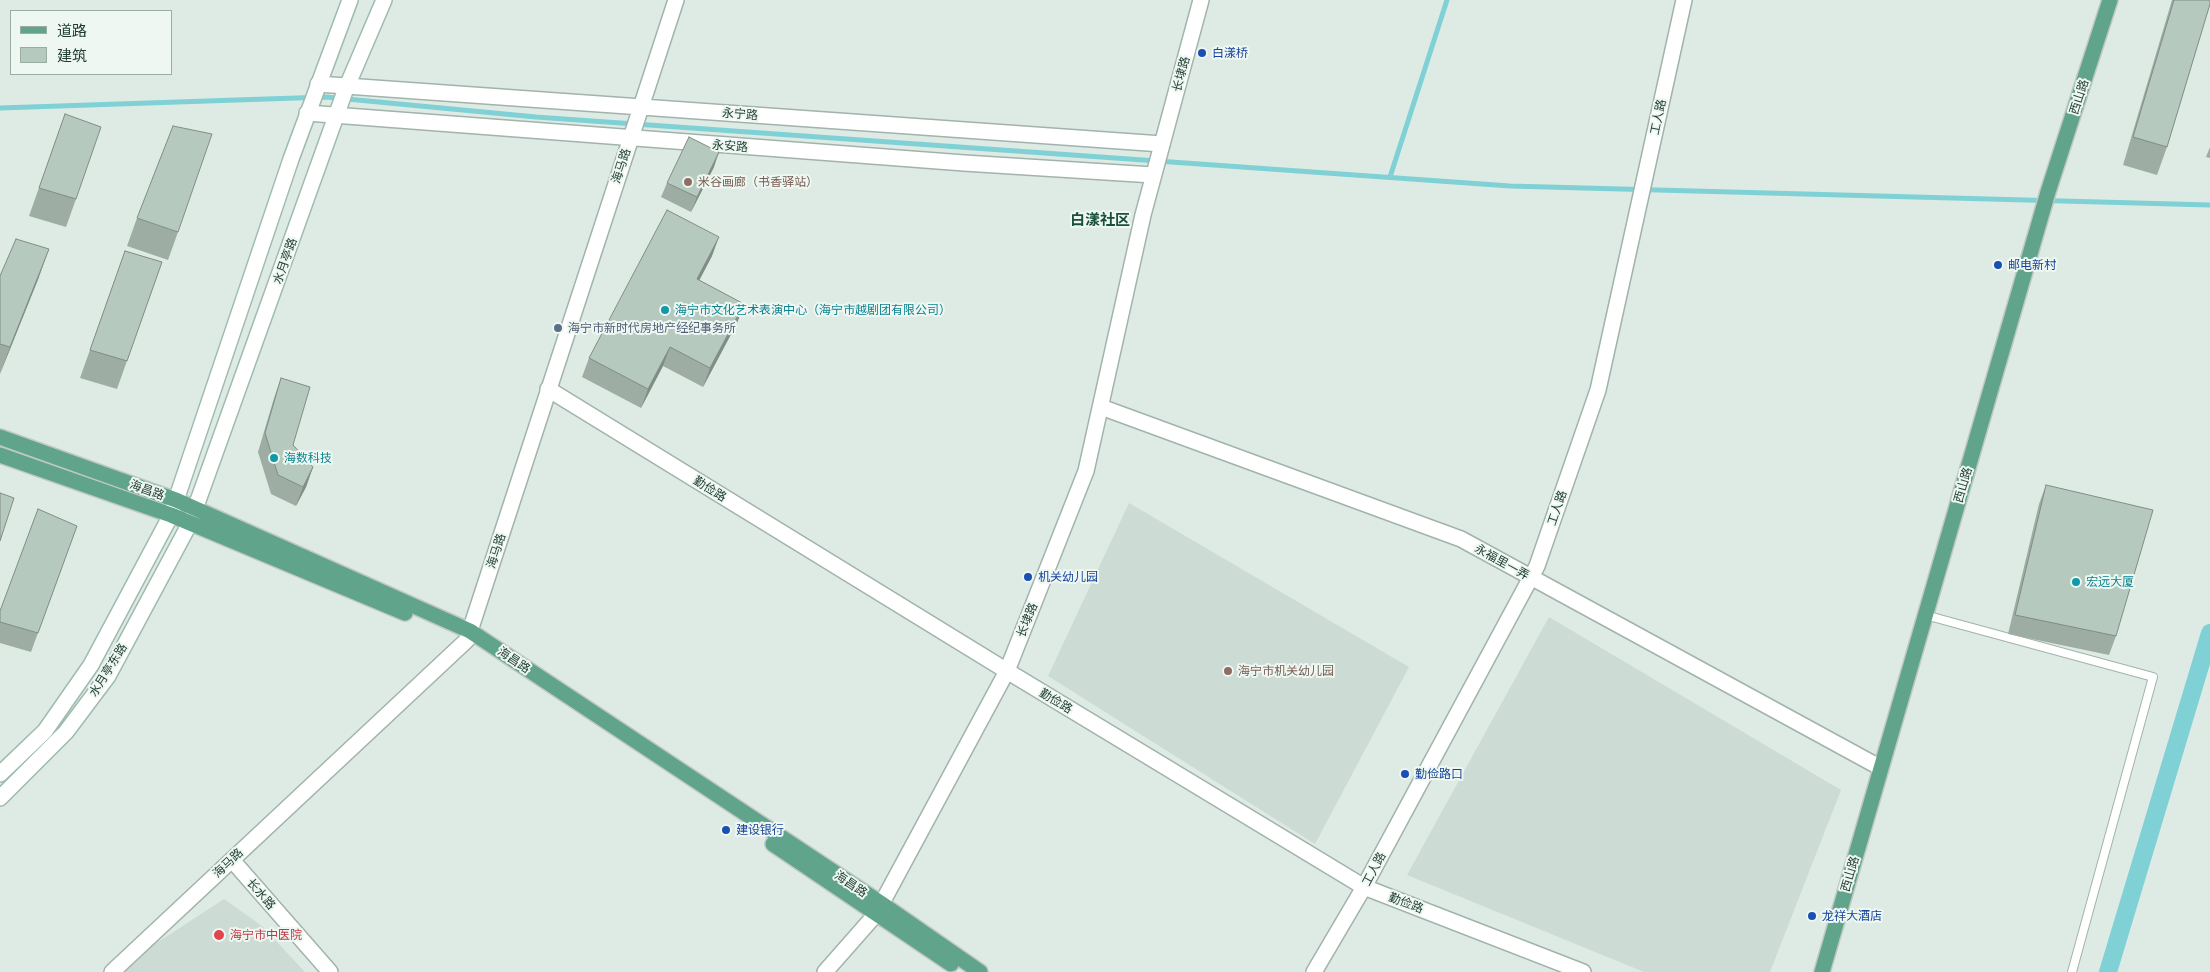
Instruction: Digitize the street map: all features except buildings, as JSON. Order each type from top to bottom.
[{"type":"main road","name":"西山路","points":[[1822,972],[2048,192],[2110,0]]},
{"type":"main road","name":"海昌路","points":[[0,437],[193,516],[469,635],[879,909],[980,972]]},
{"type":"main road","name":"海昌路","points":[[0,455],[173,508]]},
{"type":"main road","name":"海昌路","points":[[879,909],[962,972]]},
{"type":"street","points":[[319,81],[350,0]]},
{"type":"street","name":"水月亭路","points":[[193,516],[346,89],[384,0]]},
{"type":"street","name":"海马路","points":[[112,972],[469,635],[676,0]]},
{"type":"street","name":"长埭路","points":[[1161,146],[1201,0]]},
{"type":"street","name":"工人路","points":[[1314,972],[1364,887],[1537,566],[1598,390],[1684,0]]},
{"type":"street","name":"永宁路","points":[[319,81],[346,89],[639,112],[1161,146]]},
{"type":"street","name":"水月亭东路","points":[[0,774],[45,731],[90,665],[173,508],[319,81]]},
{"type":"street","name":"永安路","points":[[306,117],[337,116],[632,135],[964,164],[1154,173]]},
{"type":"street","points":[[1154,173],[1161,146]]},
{"type":"street","name":"长埭路","points":[[825,972],[879,909],[1007,671],[1086,472],[1142,215],[1154,173]]},
{"type":"street","name":"勤俭路","points":[[548,389],[1007,671],[1364,887],[1583,972]]},
{"type":"street","name":"永福里一弄","points":[[1100,408],[1461,539],[1881,768]]},
{"type":"street","name":"水月亭东路","points":[[0,798],[66,732],[108,676],[193,516]]},
{"type":"street","name":"长水路","points":[[232,860],[330,972]]},
{"type":"lane","points":[[1925,616],[2153,677],[2072,972]]},
{"type":"shaded area","name":"海宁市机关幼儿园","points":[[1129,503],[1409,667],[1315,844],[1048,676]]},
{"type":"shaded area","points":[[1549,617],[1841,790],[1770,972],[1644,972],[1407,875]]},
{"type":"shaded area","name":"海宁市中医院","points":[[224,899],[262,926],[305,972],[125,972],[155,944]]},
{"type":"waterway","points":[[1390,177],[1447,0]]},
{"type":"waterway","points":[[0,108],[326,97],[536,117],[1510,186],[2210,205]]},
{"type":"waterway","points":[[2108,972],[2210,633]]},
{"type":"place","name":"白漾桥","points":[[1202,53]]},
{"type":"place","name":"米谷画廊（书香驿站）","points":[[688,182]]},
{"type":"place","name":"邮电新村","points":[[1998,265]]},
{"type":"place","name":"海宁市文化艺术表演中心（海宁市越剧团有限公司）","points":[[665,310]]},
{"type":"place","name":"海宁市新时代房地产经纪事务所","points":[[558,328]]},
{"type":"place","name":"海数科技","points":[[274,458]]},
{"type":"place","name":"机关幼儿园","points":[[1028,577]]},
{"type":"place","name":"宏远大厦","points":[[2076,582]]},
{"type":"place","name":"海宁市机关幼儿园","points":[[1228,671]]},
{"type":"place","name":"勤俭路口","points":[[1405,774]]},
{"type":"place","name":"建设银行","points":[[726,830]]},
{"type":"place","name":"龙祥大酒店","points":[[1812,916]]},
{"type":"place","name":"海宁市中医院","points":[[219,935]]},
{"type":"district","name":"白漾社区","points":[[1100,220]]}]
